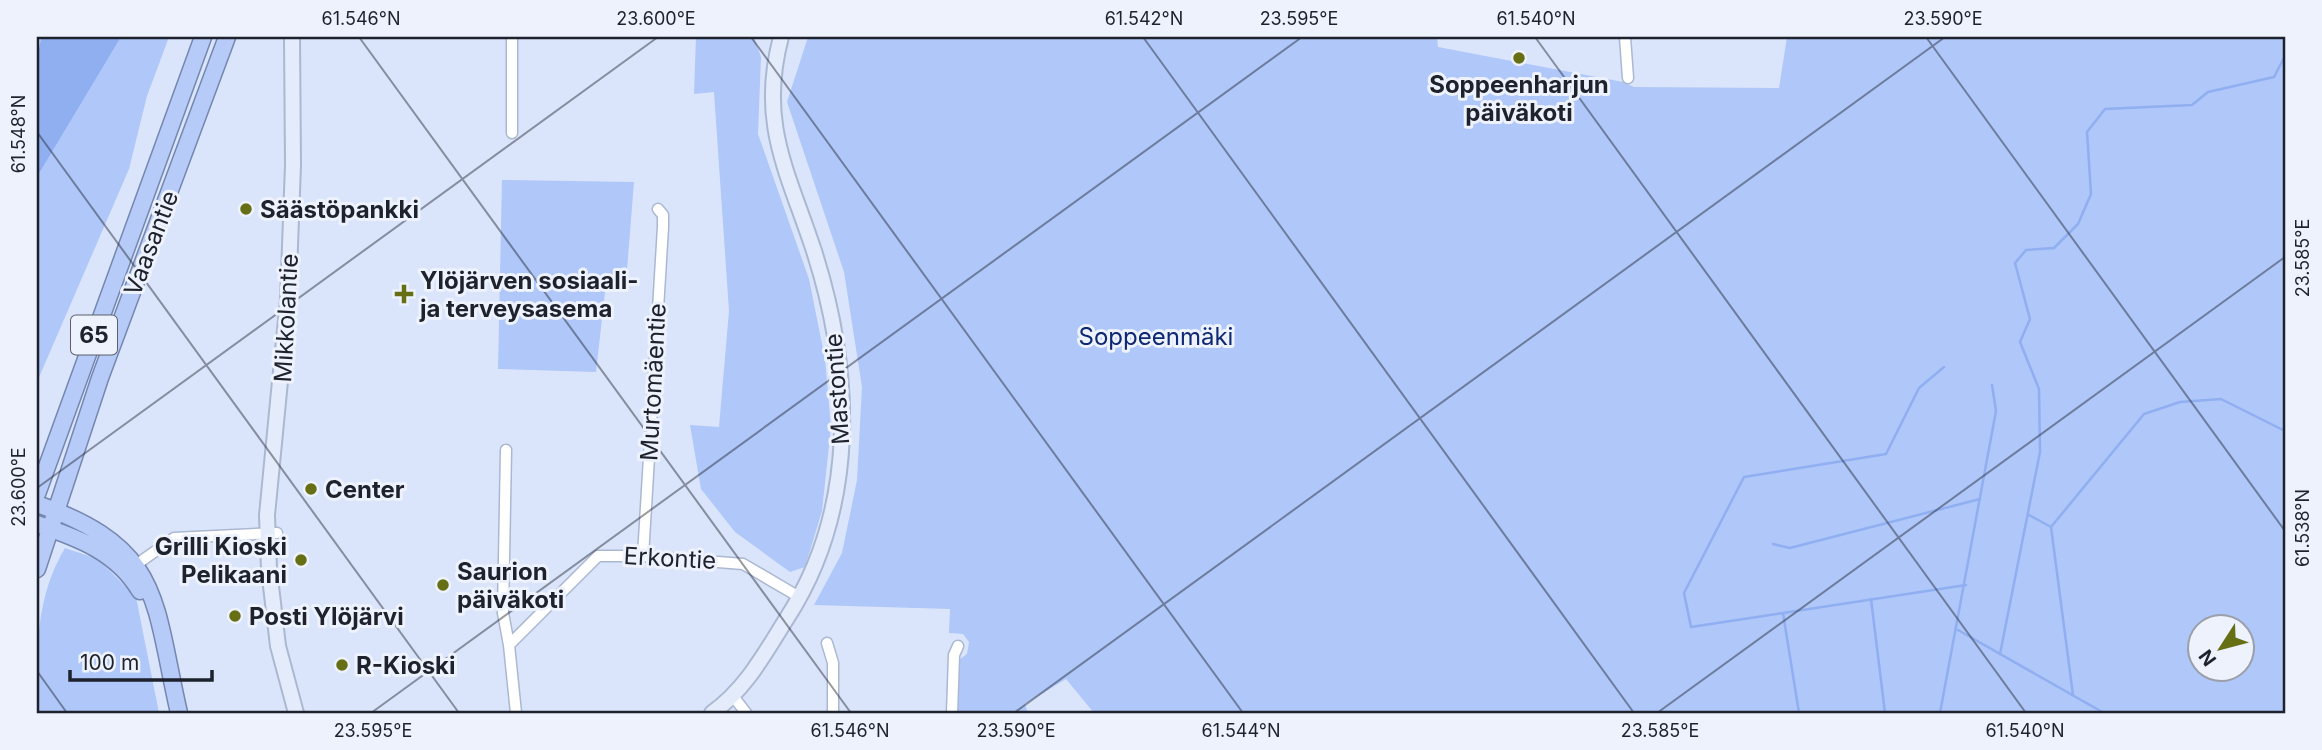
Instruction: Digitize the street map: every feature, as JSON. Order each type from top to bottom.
[{"type":"highway","name":"Vaasantie","points":[[37,494],[203,37]]},
{"type":"highway","name":"Vaasantie","points":[[37,569],[43,526],[54,510],[227,37]]},
{"type":"highway","points":[[37,505],[54,510],[101,534],[131,568],[156,603],[179,713]]},
{"type":"highway","points":[[43,526],[92,545],[131,568],[150,612],[170,713]]},
{"type":"main road","name":"Mikkolantie","points":[[292,37],[293,164],[288,299],[269,569],[278,646],[296,713]]},
{"type":"main road","name":"Mastontie","points":[[712,713],[733,696],[761,660],[801,598],[818,562],[831,520],[841,467],[844,419],[831,316],[773,124],[772,80],[781,37]]},
{"type":"main road","name":"Mikkolantie","points":[[272,533],[284,623],[306,713]]},
{"type":"street","points":[[512,37],[512,134]]},
{"type":"street","points":[[1625,37],[1628,78]]},
{"type":"street","name":"Murtomäentie","points":[[643,556],[663,227],[663,215],[658,209]]},
{"type":"street","points":[[506,450],[503,613],[516,713]]},
{"type":"street","points":[[131,568],[174,538],[272,533]]},
{"type":"street","name":"Erkontie","points":[[509,645],[592,560],[604,555],[743,564],[801,598]]},
{"type":"street","points":[[827,643],[833,663],[832,713]]},
{"type":"street","points":[[952,713],[954,655],[958,646]]},
{"type":"street","points":[[733,696],[746,713]]},
{"type":"green space","points":[[121,37],[169,37],[147,96],[129,169],[37,382],[37,177]]},
{"type":"green space","points":[[696,37],[754,37],[761,57],[758,134],[809,279],[825,359],[831,427],[822,511],[805,567],[790,572],[735,532],[701,489],[690,425],[719,427],[729,311],[714,92],[694,94]]},
{"type":"green space","name":"Soppeenmäki","points":[[808,37],[1437,37],[1438,47],[1623,82],[1634,87],[1779,88],[1787,37],[2285,37],[2285,713],[1094,713],[1066,679],[1025,704],[1028,713],[954,713],[956,662],[967,654],[969,642],[963,634],[949,633],[950,609],[814,605],[842,553],[857,480],[862,387],[844,272],[787,102]]},
{"type":"green space","points":[[502,180],[634,182],[626,282],[606,283],[596,372],[498,369]]},
{"type":"green space","points":[[65,548],[98,559],[136,597],[159,713],[37,713],[39,628],[48,587]]},
{"type":"shaded area","points":[[41,37],[121,37],[37,177],[37,62]]},
{"type":"waterway","points":[[2000,654],[2040,452],[2039,389],[2020,342],[2030,319],[2015,263],[2026,250],[2054,248],[2078,224],[2091,194],[2087,132],[2105,109],[2192,105],[2208,92],[2274,77],[2285,56]]},
{"type":"waterway","points":[[1944,367],[1919,388],[1886,454],[1744,477],[1684,593],[1691,627],[1966,585]]},
{"type":"waterway","points":[[1940,713],[1996,411],[1992,385]]},
{"type":"waterway","points":[[2051,527],[2144,414],[2180,402],[2221,399],[2285,431]]},
{"type":"waterway","points":[[1773,544],[1790,548],[1980,499]]},
{"type":"waterway","points":[[2029,515],[2051,527],[2073,695]]},
{"type":"waterway","points":[[1871,599],[1885,713]]},
{"type":"waterway","points":[[1783,613],[1799,713]]},
{"type":"waterway","points":[[1958,630],[2104,713]]},
{"type":"place","name":"Soppeenharjun päiväkoti","points":[[1519,58]]},
{"type":"place","name":"Säästöpankki","points":[[246,209]]},
{"type":"place","name":"Ylöjärven sosiaali- ja terveysasema","points":[[404,294]]},
{"type":"place","name":"Center","points":[[311,489]]},
{"type":"place","name":"Grilli Kioski Pelikaani","points":[[301,560]]},
{"type":"place","name":"Saurion päiväkoti","points":[[443,585]]},
{"type":"place","name":"Posti Ylöjärvi","points":[[235,616]]},
{"type":"place","name":"R-Kioski","points":[[342,665]]}]
